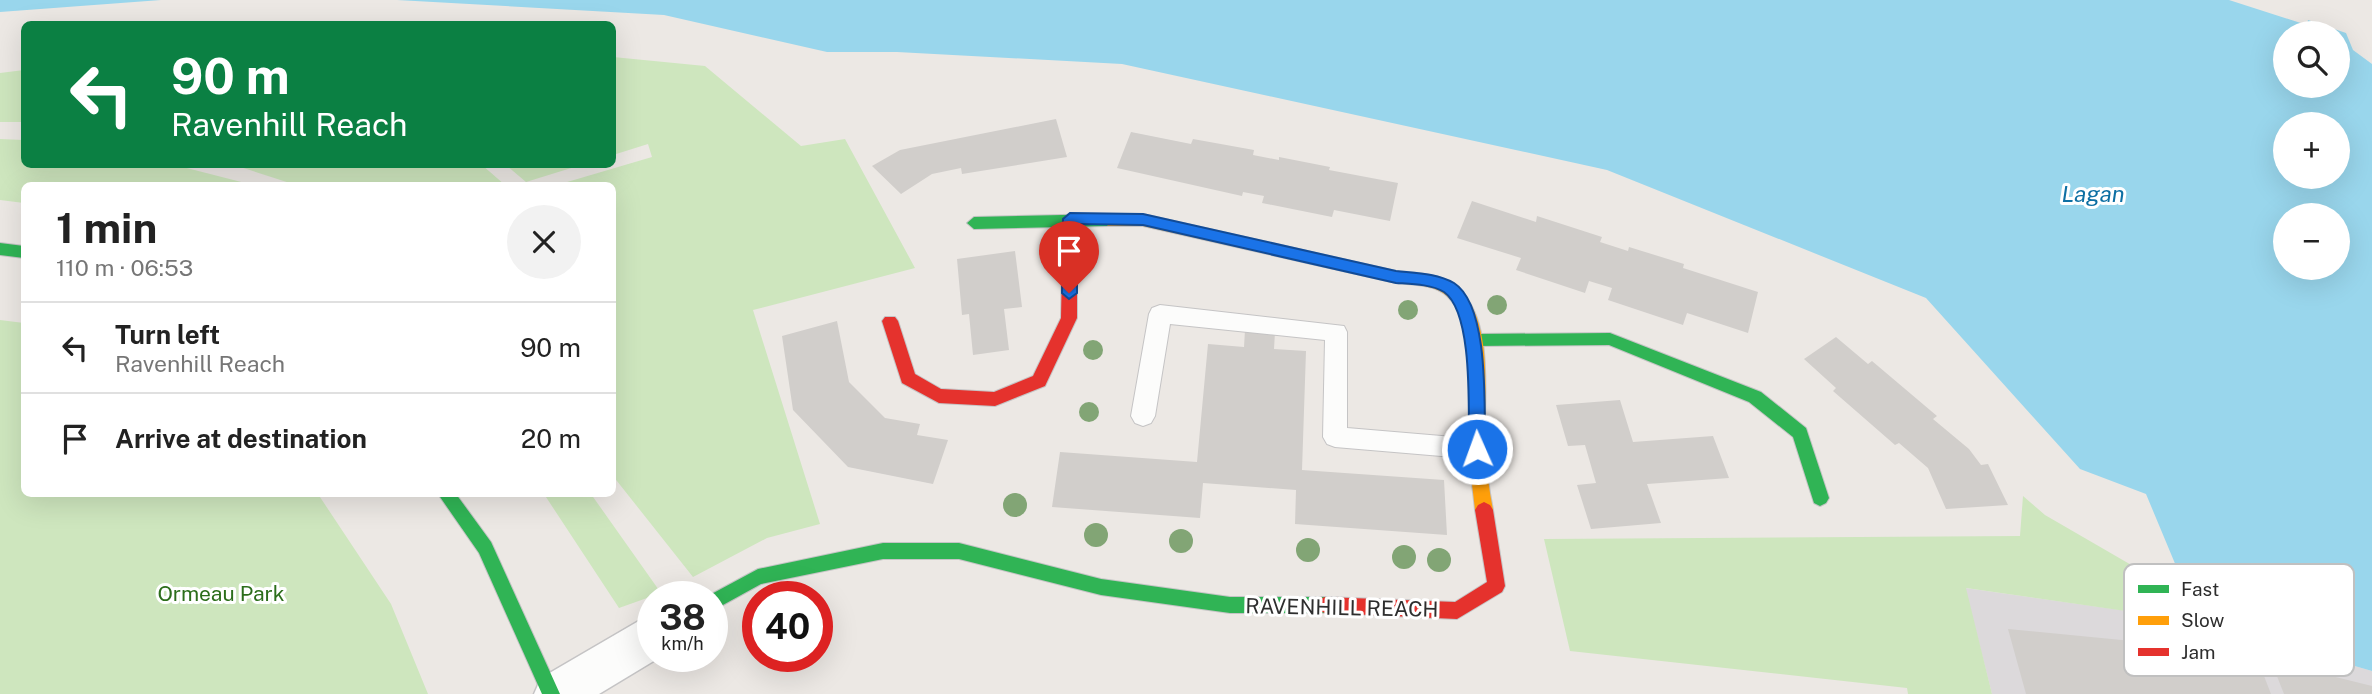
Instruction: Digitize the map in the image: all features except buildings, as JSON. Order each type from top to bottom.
[{"type":"street","name":"RAVENHILL REACH","points":[[728,594],[758,577],[883,551],[959,551],[1101,587],[1230,605],[1354,606],[1457,611],[1496,586],[1477,449],[1474,340],[1460,300],[1449,288],[1430,280],[1396,277],[1143,220],[1070,219],[974,223]]},
{"type":"street","points":[[890,321],[908,378],[939,396],[995,399],[1039,381],[1069,318],[1070,219]]},
{"type":"street","points":[[0,249],[21,252]]},
{"type":"street","points":[[1474,340],[1610,339],[1755,397],[1800,433],[1820,498]]},
{"type":"street","points":[[449,497],[485,548],[551,694]]},
{"type":"street","points":[[557,694],[637,646]]},
{"type":"lane","points":[[1143,416],[1160,314],[1336,331],[1335,437],[1477,449]]},
{"type":"shaded area","points":[[1965,588],[2124,610],[2124,676],[2354,676],[2354,666],[2372,671],[2372,694],[1992,694]]},
{"type":"green space","points":[[616,57],[705,66],[801,146],[845,139],[915,268],[753,310],[820,524],[767,538],[693,577],[616,480],[616,182],[567,182],[652,157],[648,144],[616,154]]},
{"type":"green space","points":[[21,70],[21,122],[0,122],[0,73]]},
{"type":"green space","points":[[0,139],[21,140],[21,168],[187,168],[241,182],[21,182],[21,203],[0,200]]},
{"type":"green space","points":[[243,168],[485,168],[502,182],[287,182]]},
{"type":"green space","points":[[510,168],[571,168],[526,182]]},
{"type":"green space","name":"Ormeau Park","points":[[0,320],[21,323],[21,497],[320,497],[391,604],[428,694],[0,694]]},
{"type":"green space","points":[[2023,496],[2045,515],[2130,564],[2124,564],[2124,611],[1966,588],[1992,694],[1908,694],[1907,688],[1570,651],[1544,539],[2020,536]]},
{"type":"green space","points":[[546,497],[593,497],[653,581],[637,581],[637,602],[619,608]]},
{"type":"water","points":[[0,0],[161,0],[0,12]]},
{"type":"water","name":"Lagan","points":[[397,0],[2229,0],[2295,21],[2273,21],[2273,98],[2350,98],[2350,43],[2353,50],[2372,64],[2372,671],[2354,666],[2354,564],[2175,564],[2146,494],[2080,469],[1926,298],[1607,170],[1122,64],[897,52],[827,52],[664,15]]},
{"type":"traffic: fast","points":[[974,223],[1108,220]]},
{"type":"traffic: fast","points":[[0,249],[21,252]]},
{"type":"traffic: fast","points":[[1474,340],[1610,339],[1755,397],[1800,433],[1820,498]]},
{"type":"traffic: fast","points":[[449,497],[485,548],[551,694]]},
{"type":"traffic: fast","points":[[728,594],[758,577],[883,551],[959,551],[1101,587],[1230,605],[1325,605]]},
{"type":"traffic: slow","points":[[1108,220],[1143,220],[1396,277],[1433,282],[1452,291],[1463,304],[1475,342],[1477,446],[1484,510]]},
{"type":"traffic: jam","points":[[890,321],[908,378],[939,396],[995,399],[1039,381],[1069,318],[1070,219]]},
{"type":"traffic: jam","points":[[1325,605],[1457,611],[1496,586],[1484,510]]},
{"type":"route","points":[[1069,293],[1070,219],[1143,220],[1396,277],[1430,280],[1449,288],[1460,300],[1474,340],[1477,449]]}]
